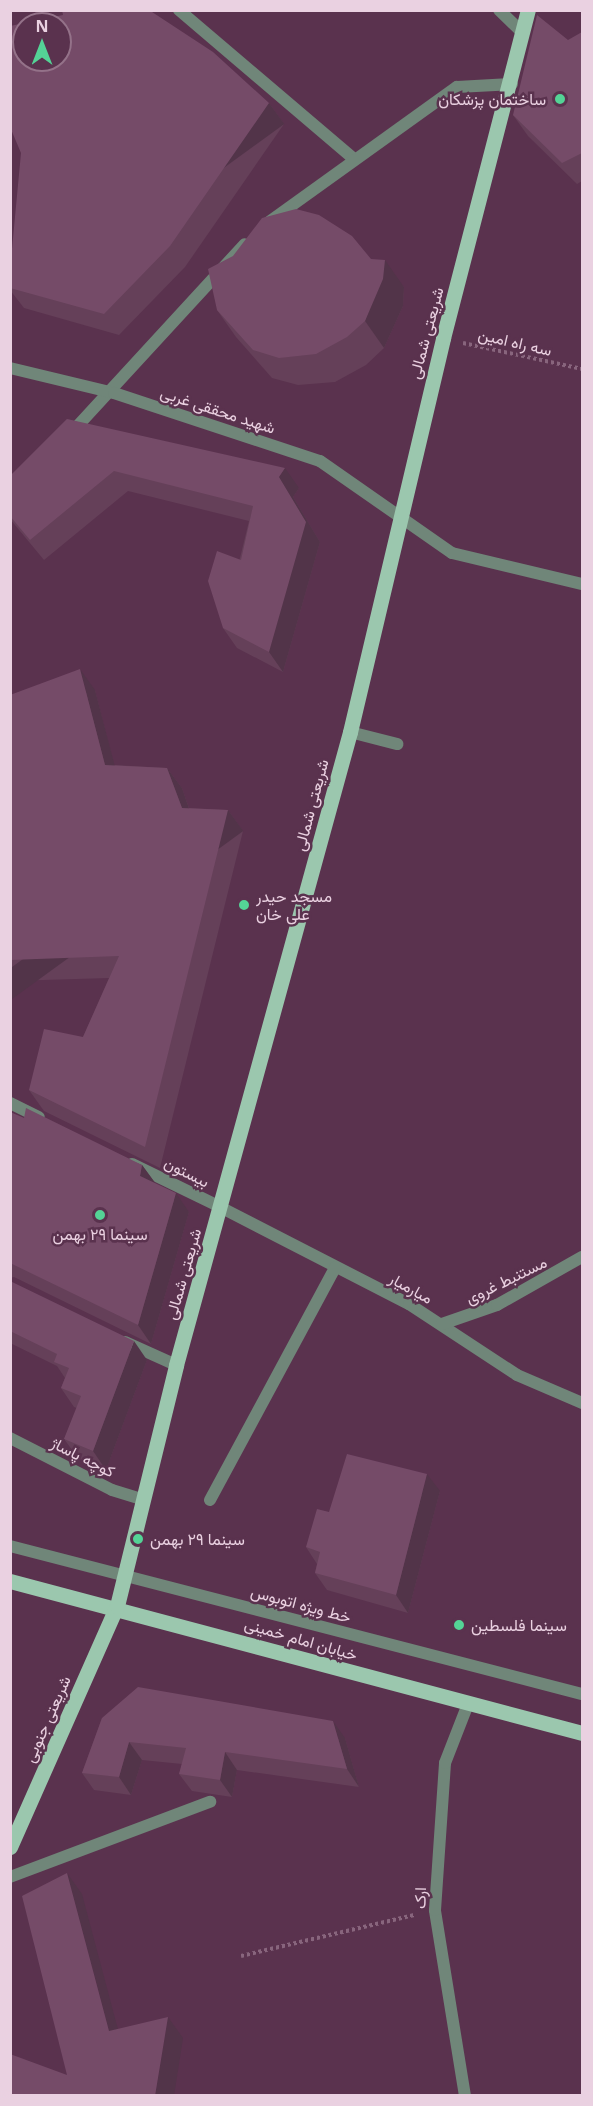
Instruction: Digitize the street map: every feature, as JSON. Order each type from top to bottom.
[{"type":"main road","name":"شریعتی شمالی","points":[[117,1606],[176,1365],[350,732],[398,518],[443,338],[512,84],[528,10]]},
{"type":"main road","name":"خیابان امام خمینی","points":[[10,1581],[117,1606],[468,1704],[582,1733]]},
{"type":"main road","name":"شریعتی جنوبی","points":[[10,1847],[117,1606]]},
{"type":"street","points":[[179,10],[354,159]]},
{"type":"street","points":[[499,10],[523,33]]},
{"type":"street","points":[[62,442],[114,393],[225,263],[279,213],[457,87],[512,84]]},
{"type":"street","name":"شهید محققی غربی","points":[[10,368],[114,393],[320,461],[398,518],[452,553],[582,584]]},
{"type":"street","points":[[350,732],[397,744]]},
{"type":"street","points":[[10,1103],[53,1124]]},
{"type":"street","name":"بیستون","points":[[116,1156],[220,1207]]},
{"type":"street","name":"میارمیار","points":[[220,1207],[442,1324],[517,1375],[582,1403]]},
{"type":"street","name":"مستنبط غروی","points":[[442,1324],[497,1305],[582,1257]]},
{"type":"street","points":[[210,1500],[335,1268]]},
{"type":"street","points":[[107,1334],[176,1365]]},
{"type":"street","name":"کوچه پاساژ","points":[[10,1438],[112,1490],[144,1500]]},
{"type":"street","name":"خط ویژه اتوبوس","points":[[10,1546],[582,1694]]},
{"type":"street","name":"ارک","points":[[465,2096],[435,1910],[445,1763],[468,1704]]},
{"type":"street","points":[[10,1877],[210,1802]]},
{"type":"path","name":"سه راه امین","points":[[443,338],[582,369]]},
{"type":"path","points":[[241,1956],[435,1910]]},
{"type":"building","points":[[62,10],[149,10],[213,52],[269,103],[170,246],[104,314],[10,288],[21,153],[10,127],[10,26],[12,26],[12,72],[72,72],[72,12],[62,12]]},
{"type":"building","name":"ساختمان پزشکان","points":[[537,15],[568,40],[582,32],[582,153],[562,163],[513,115]]},
{"type":"building","points":[[296,209],[319,215],[352,236],[371,259],[385,260],[383,279],[365,321],[347,337],[316,354],[279,358],[253,350],[217,310],[208,269],[233,256],[262,218]]},
{"type":"building","points":[[67,419],[285,468],[279,477],[306,522],[269,652],[223,628],[208,581],[217,551],[241,560],[253,506],[114,471],[30,540],[10,516],[10,476]]},
{"type":"building","points":[[80,669],[105,765],[167,768],[182,808],[228,810],[145,1147],[29,1090],[44,1029],[83,1037],[119,956],[10,960],[10,695]]},
{"type":"building","name":"سینما ۲۹ بهمن","points":[[26,1108],[142,1165],[140,1176],[176,1193],[138,1325],[10,1263],[10,1112],[24,1118]]},
{"type":"building","points":[[10,1281],[134,1341],[93,1451],[64,1439],[81,1396],[61,1388],[69,1368],[54,1362],[57,1354],[10,1331]]},
{"type":"building","points":[[347,1454],[427,1474],[396,1595],[315,1573],[320,1552],[306,1547],[317,1509],[329,1512]]},
{"type":"building","points":[[138,1687],[333,1721],[347,1769],[225,1752],[220,1780],[179,1774],[186,1748],[129,1742],[119,1777],[82,1773],[102,1718]]},
{"type":"building","points":[[67,1873],[109,2031],[168,2017],[155,2096],[10,2096],[10,2054],[67,2075],[22,1896]]},
{"type":"place","name":"ساختمان پزشکان","points":[[560,99]]},
{"type":"place","name":"مسجد حیدر علی خان","points":[[244,905]]},
{"type":"place","name":"سینما ۲۹ بهمن","points":[[100,1215]]},
{"type":"place","name":"سینما ٢٩ بهمن","points":[[138,1539]]},
{"type":"place","name":"سینما فلسطین","points":[[459,1625]]}]
